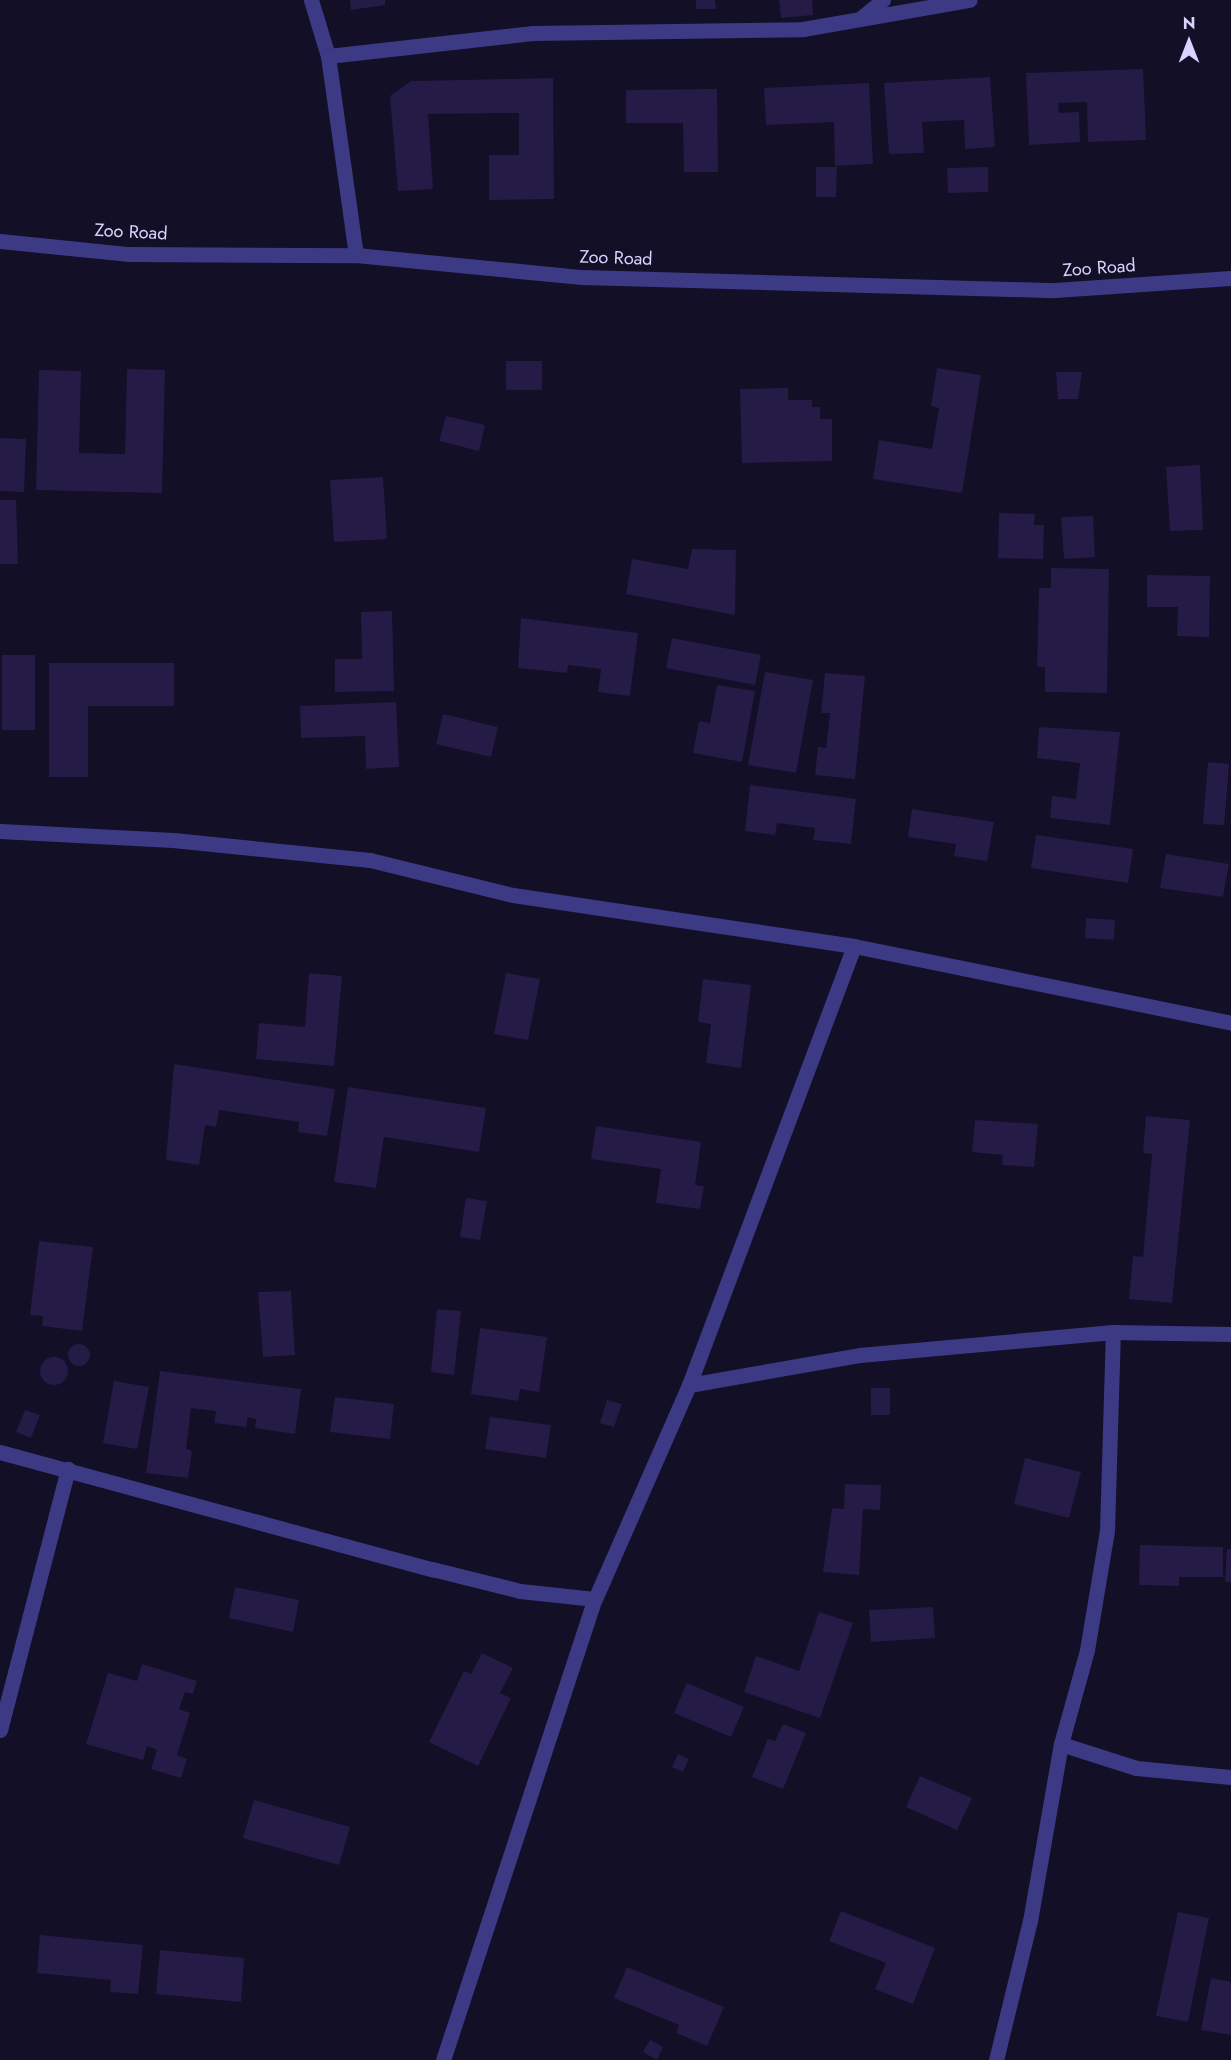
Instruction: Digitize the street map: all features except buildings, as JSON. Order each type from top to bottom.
[{"type":"street","points":[[311,0],[328,56],[356,255]]},
{"type":"street","points":[[862,17],[883,0]]},
{"type":"street","points":[[328,56],[532,33],[803,29],[969,0]]},
{"type":"street","name":"Zoo Road","points":[[0,241],[129,254],[356,255],[582,277],[1032,290],[1231,278]]},
{"type":"street","points":[[0,831],[173,840],[370,860],[513,895],[854,946],[1231,1023]]},
{"type":"street","points":[[443,2060],[594,1599],[689,1385],[854,946]]},
{"type":"street","points":[[689,1385],[860,1355],[1113,1332],[1231,1334]]},
{"type":"street","points":[[996,2060],[1030,1921],[1061,1744],[1087,1650],[1107,1531],[1113,1332]]},
{"type":"street","points":[[0,1452],[520,1591],[594,1599]]},
{"type":"street","points":[[0,1730],[68,1470]]},
{"type":"street","points":[[1061,1744],[1136,1768],[1231,1777]]}]
